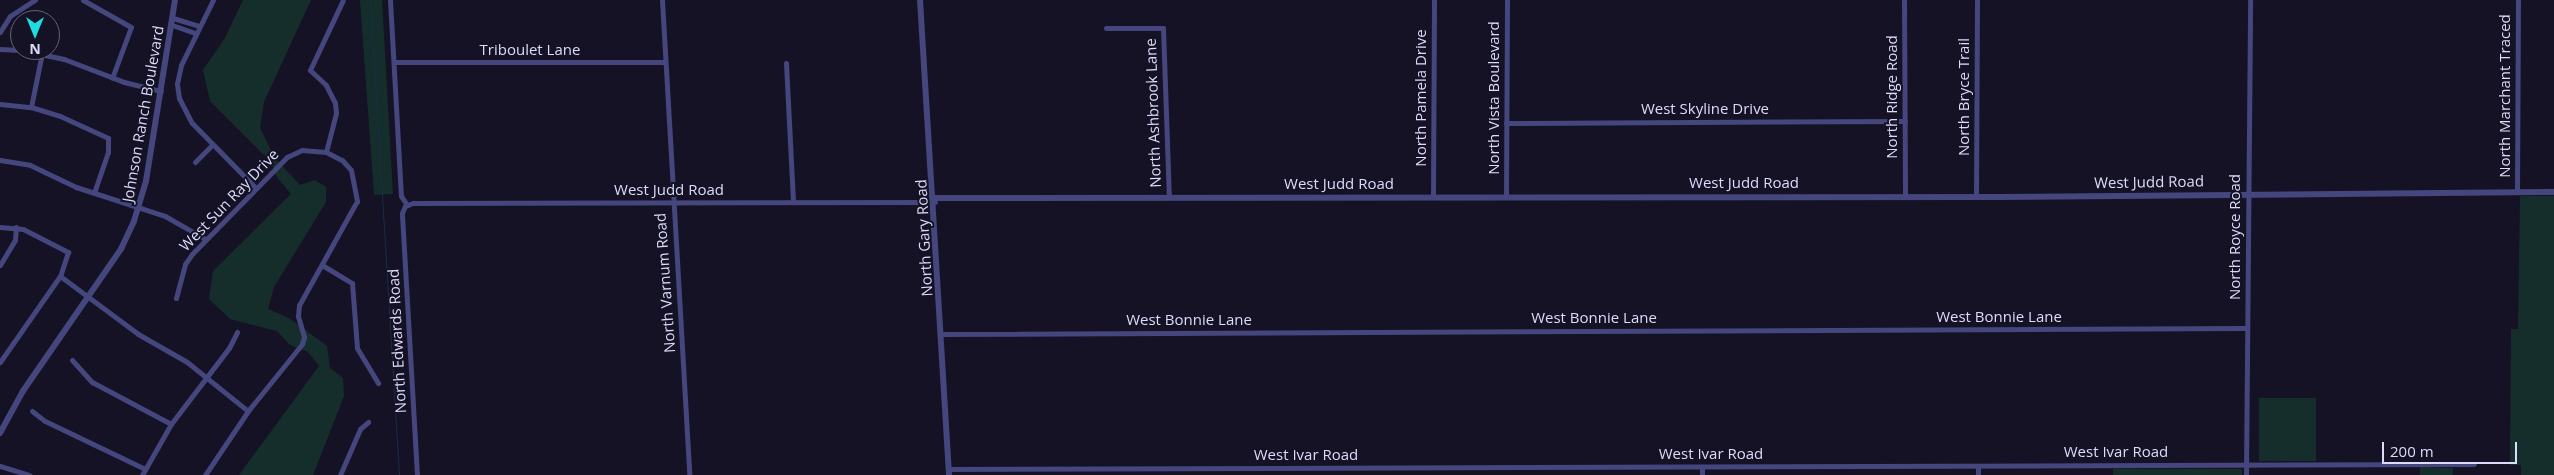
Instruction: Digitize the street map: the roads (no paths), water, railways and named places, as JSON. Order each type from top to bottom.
[{"type":"street","points":[[0,32],[10,16],[35,0]]},
{"type":"street","points":[[83,0],[130,26],[112,78]]},
{"type":"street","name":"Johnson Ranch Boulevard","points":[[0,433],[23,391],[121,249],[139,209],[161,91],[175,0]]},
{"type":"street","points":[[213,0],[195,33],[178,74],[179,98],[186,114],[212,145],[255,187]]},
{"type":"street","points":[[205,475],[248,411],[302,344],[304,337],[298,316],[299,305],[353,210],[357,191],[351,170],[342,160],[326,152],[336,113],[334,103],[326,84],[310,70],[343,0]]},
{"type":"street","name":"North Edwards Road","points":[[390,0],[401,196],[406,205],[402,213],[417,475]]},
{"type":"street","name":"North Varnum Road","points":[[662,0],[689,475]]},
{"type":"street","name":"North Gary Road","points":[[920,0],[935,200],[948,472]]},
{"type":"street","name":"North Pamela Drive","points":[[1433,196],[1434,0]]},
{"type":"street","name":"North Vista Boulevard","points":[[1506,196],[1507,0]]},
{"type":"street","name":"North Ridge Road","points":[[1904,0],[1905,195]]},
{"type":"street","name":"North Bryce Trail","points":[[1976,195],[1977,0]]},
{"type":"street","name":"North Royce Road","points":[[2246,475],[2250,0]]},
{"type":"street","name":"North Marchant Traced","points":[[2517,192],[2518,0]]},
{"type":"street","points":[[172,21],[200,26]]},
{"type":"street","points":[[172,21],[195,33]]},
{"type":"street","name":"North Ashbrook Lane","points":[[1106,28],[1163,28],[1169,197]]},
{"type":"street","points":[[60,59],[112,78],[161,91]]},
{"type":"street","points":[[31,107],[41,60]]},
{"type":"street","name":"Triboulet Lane","points":[[394,62],[665,62]]},
{"type":"street","points":[[786,63],[793,202]]},
{"type":"street","points":[[0,104],[31,107],[108,138],[108,152],[94,193]]},
{"type":"street","name":"West Skyline Drive","points":[[1506,123],[1905,121]]},
{"type":"street","points":[[195,162],[212,145]]},
{"type":"street","name":"West Sun Ray Drive","points":[[176,298],[185,264],[205,239],[255,187],[295,152],[326,152]]},
{"type":"street","points":[[0,160],[30,165],[94,193],[179,222],[205,239]]},
{"type":"street","name":"West Judd Road","points":[[406,205],[1169,197],[2554,192]]},
{"type":"street","points":[[0,227],[16,227],[68,252],[60,276],[0,362]]},
{"type":"street","points":[[0,265],[15,240],[16,227]]},
{"type":"street","points":[[322,265],[352,283],[357,348],[378,383]]},
{"type":"street","points":[[60,276],[153,342],[206,376],[248,411]]},
{"type":"street","name":"West Bonnie Lane","points":[[942,334],[2247,328]]},
{"type":"street","points":[[32,411],[45,421],[82,436],[143,472],[171,424],[206,376],[230,348],[237,332]]},
{"type":"street","points":[[72,360],[92,382],[152,411],[171,424]]},
{"type":"street","points":[[340,475],[360,429],[368,422]]},
{"type":"street","name":"West Ivar Road","points":[[948,472],[1367,468],[2474,464]]},
{"type":"street","points":[[0,466],[30,475]]},
{"type":"street","points":[[1978,466],[1978,475]]},
{"type":"street","points":[[1702,467],[1702,475]]},
{"type":"street","points":[[1367,468],[1367,475]]},
{"type":"waterway","points":[[370,0],[399,474]]}]
